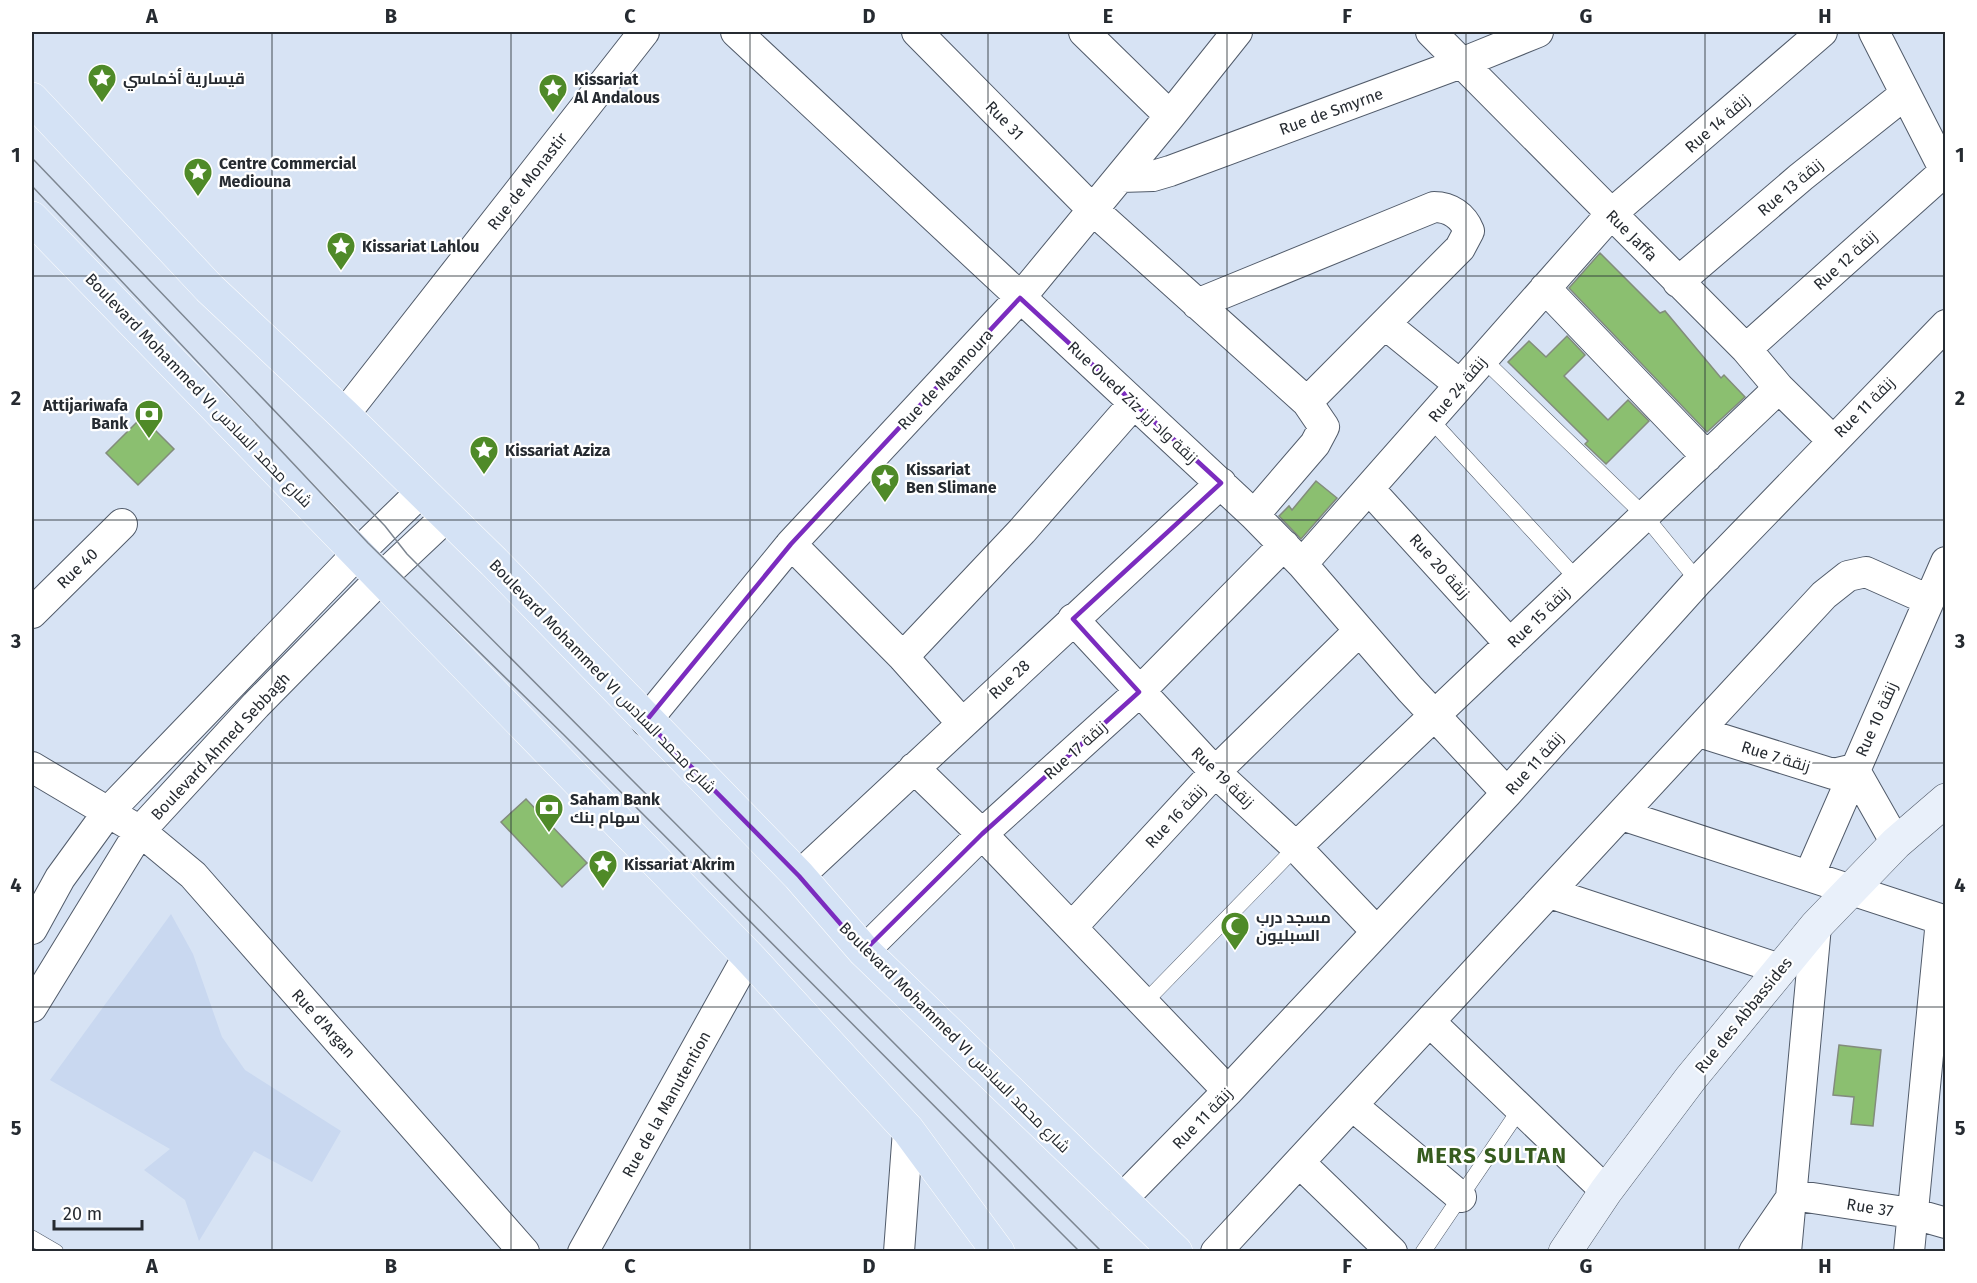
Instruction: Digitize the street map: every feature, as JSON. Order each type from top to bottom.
[{"type":"main road","name":"Boulevard Mohammed VI شارع محمد السادس","points":[[32,99],[208,288],[344,415],[447,516],[799,876],[864,951],[1176,1251]]},
{"type":"main road","name":"Boulevard Mohammed VI شارع محمد السادس","points":[[32,218],[748,956],[908,1130],[998,1251]]},
{"type":"street","name":"Rue de Monastir","points":[[344,415],[644,32]]},
{"type":"street","name":"Rue Oued Ziz زنقة واد زيز","points":[[736,32],[903,185],[1020,298],[1254,515],[1293,555],[1358,632],[1508,793]]},
{"type":"street","name":"Rue 31","points":[[917,32],[1092,209],[1307,402],[1324,427],[1315,444],[1254,515]]},
{"type":"street","points":[[1083,32],[1170,116]]},
{"type":"street","name":"Rue de Maamoura","points":[[646,721],[792,544],[1020,298],[1237,32]]},
{"type":"street","name":"Rue Jaffa","points":[[1431,32],[1464,62],[1746,349],[1779,388],[1832,440]]},
{"type":"street","name":"Rue de Smyrne","points":[[1121,177],[1153,176],[1170,171],[1464,62],[1538,32]]},
{"type":"street","name":"Rue 14 زنقة","points":[[1611,214],[1822,32]]},
{"type":"street","points":[[1874,32],[1945,172]]},
{"type":"street","name":"Rue 13 زنقة","points":[[1678,282],[1801,177],[1904,95]]},
{"type":"street","name":"Rue 12 زنقة","points":[[1746,349],[1945,172]]},
{"type":"street","points":[[1197,304],[1426,210],[1442,207],[1456,214],[1469,231],[1467,240],[1307,402]]},
{"type":"street","name":"Rue 24 زنقة","points":[[1293,555],[1370,490],[1482,358],[1611,214]]},
{"type":"street","points":[[1545,288],[1707,457]]},
{"type":"street","points":[[1385,324],[1460,385]]},
{"type":"street","name":"Rue 11 زنقة","points":[[1121,1200],[1228,1091],[1508,793],[1698,581],[1832,440],[1946,325]]},
{"type":"street","name":"Rue 15 زنقة","points":[[1296,847],[1779,388]]},
{"type":"street","points":[[903,657],[1022,531],[1134,403]]},
{"type":"street","name":"Rue 28","points":[[799,876],[1221,483]]},
{"type":"street","name":"Rue 20 زنقة","points":[[1370,490],[1510,644]]},
{"type":"street","name":"Boulevard Ahmed Sebbagh","points":[[32,929],[60,878],[108,812],[357,554],[422,491]]},
{"type":"street","name":"Boulevard Ahmed Sebbagh","points":[[32,1007],[140,831],[256,705],[381,578],[447,516]]},
{"type":"street","name":"Rue 40","points":[[32,613],[122,524]]},
{"type":"street","points":[[792,544],[903,657],[962,723]]},
{"type":"street","name":"Rue 17 زنقة","points":[[864,951],[982,834],[1293,555]]},
{"type":"street","name":"Rue 10 زنقة","points":[[1809,876],[1946,562]]},
{"type":"street","points":[[1216,1251],[1353,1106],[1824,595],[1848,576],[1866,572],[1929,600]]},
{"type":"street","name":"Rue 19 زنقة","points":[[1073,619],[1215,772],[1296,847],[1377,932]]},
{"type":"street","name":"Rue 16 زنقة","points":[[1072,927],[1215,772],[1358,632]]},
{"type":"street","points":[[232,682],[256,705]]},
{"type":"street","name":"Rue 7 زنقة","points":[[1699,732],[1833,774],[1854,769]]},
{"type":"street","points":[[32,767],[108,812]]},
{"type":"street","points":[[914,768],[982,834],[1228,1091]]},
{"type":"street","points":[[1854,769],[1896,843]]},
{"type":"street","name":"Rue des Abbassides","points":[[1565,1251],[1606,1191],[1691,1078],[1816,926],[1849,889],[1896,843],[1946,800]]},
{"type":"street","name":"Rue d'Argan","points":[[108,812],[140,831],[194,876],[524,1251]]},
{"type":"street","points":[[1622,815],[1943,921],[1936,1064],[1911,1213],[1909,1251]]},
{"type":"street","points":[[1550,893],[1780,969]]},
{"type":"street","points":[[1786,1251],[1816,926]]},
{"type":"street","name":"Rue de la Manutention","points":[[583,1251],[748,956]]},
{"type":"street","points":[[1430,1022],[1606,1191]]},
{"type":"street","points":[[1353,1106],[1461,1197]]},
{"type":"street","points":[[899,1251],[908,1130]]},
{"type":"street","points":[[1300,1163],[1392,1251]]},
{"type":"street","points":[[1754,1251],[1792,1194]]},
{"type":"street","name":"Rue 37","points":[[1792,1194],[1911,1213],[1946,1223]]},
{"type":"lane","points":[[1482,358],[1645,516],[1698,581]]},
{"type":"lane","points":[[1431,420],[1578,580]]},
{"type":"lane","points":[[1144,1003],[1296,847]]},
{"type":"lane","points":[[1423,1251],[1520,1109]]},
{"type":"lane","points":[[32,1238],[56,1251]]},
{"type":"highlighted area","points":[[1020,298],[1221,483],[1073,619],[1139,692],[982,834],[864,951],[799,876],[646,721],[791,544]]},
{"type":"shaded area","points":[[171,914],[193,954],[222,1037],[245,1070],[341,1131],[312,1182],[254,1151],[199,1241],[185,1200],[144,1170],[170,1149],[50,1080]]},
{"type":"building","points":[[1600,253],[1660,313],[1665,311],[1721,378],[1724,375],[1745,397],[1707,432],[1569,288]]},
{"type":"building","points":[[1567,336],[1585,355],[1564,376],[1608,420],[1628,400],[1649,421],[1606,464],[1585,444],[1588,441],[1508,362],[1529,341],[1546,357]]},
{"type":"building","points":[[142,417],[174,449],[138,485],[106,453]]},
{"type":"building","points":[[1316,481],[1337,498],[1301,539],[1279,516],[1289,506],[1292,510]]},
{"type":"building","points":[[526,799],[587,863],[562,887],[501,822]]},
{"type":"building","points":[[1839,1045],[1881,1050],[1873,1126],[1851,1124],[1854,1097],[1833,1095]]},
{"type":"tram line","points":[[32,158],[385,526],[407,554],[1102,1252]]},
{"type":"tram line","points":[[32,186],[368,543],[564,735],[1080,1252]]},
{"type":"place","name":"قيسارية أخماسي","points":[[102,104]]},
{"type":"place","name":"Kissariat Al Andalous","points":[[553,114]]},
{"type":"place","name":"Centre Commercial Mediouna","points":[[198,198]]},
{"type":"place","name":"Kissariat Lahlou","points":[[341,272]]},
{"type":"place","name":"Attijariwafa Bank","points":[[149,440]]},
{"type":"place","name":"Kissariat Aziza","points":[[484,476]]},
{"type":"place","name":"Kissariat Ben Slimane","points":[[885,504]]},
{"type":"place","name":"Saham Bank سهام بنك","points":[[549,834]]},
{"type":"place","name":"Kissariat Akrim","points":[[603,890]]},
{"type":"place","name":"مسجد درب السبليون","points":[[1235,952]]},
{"type":"district","name":"MERS SULTAN","points":[[1492,1155]]}]
